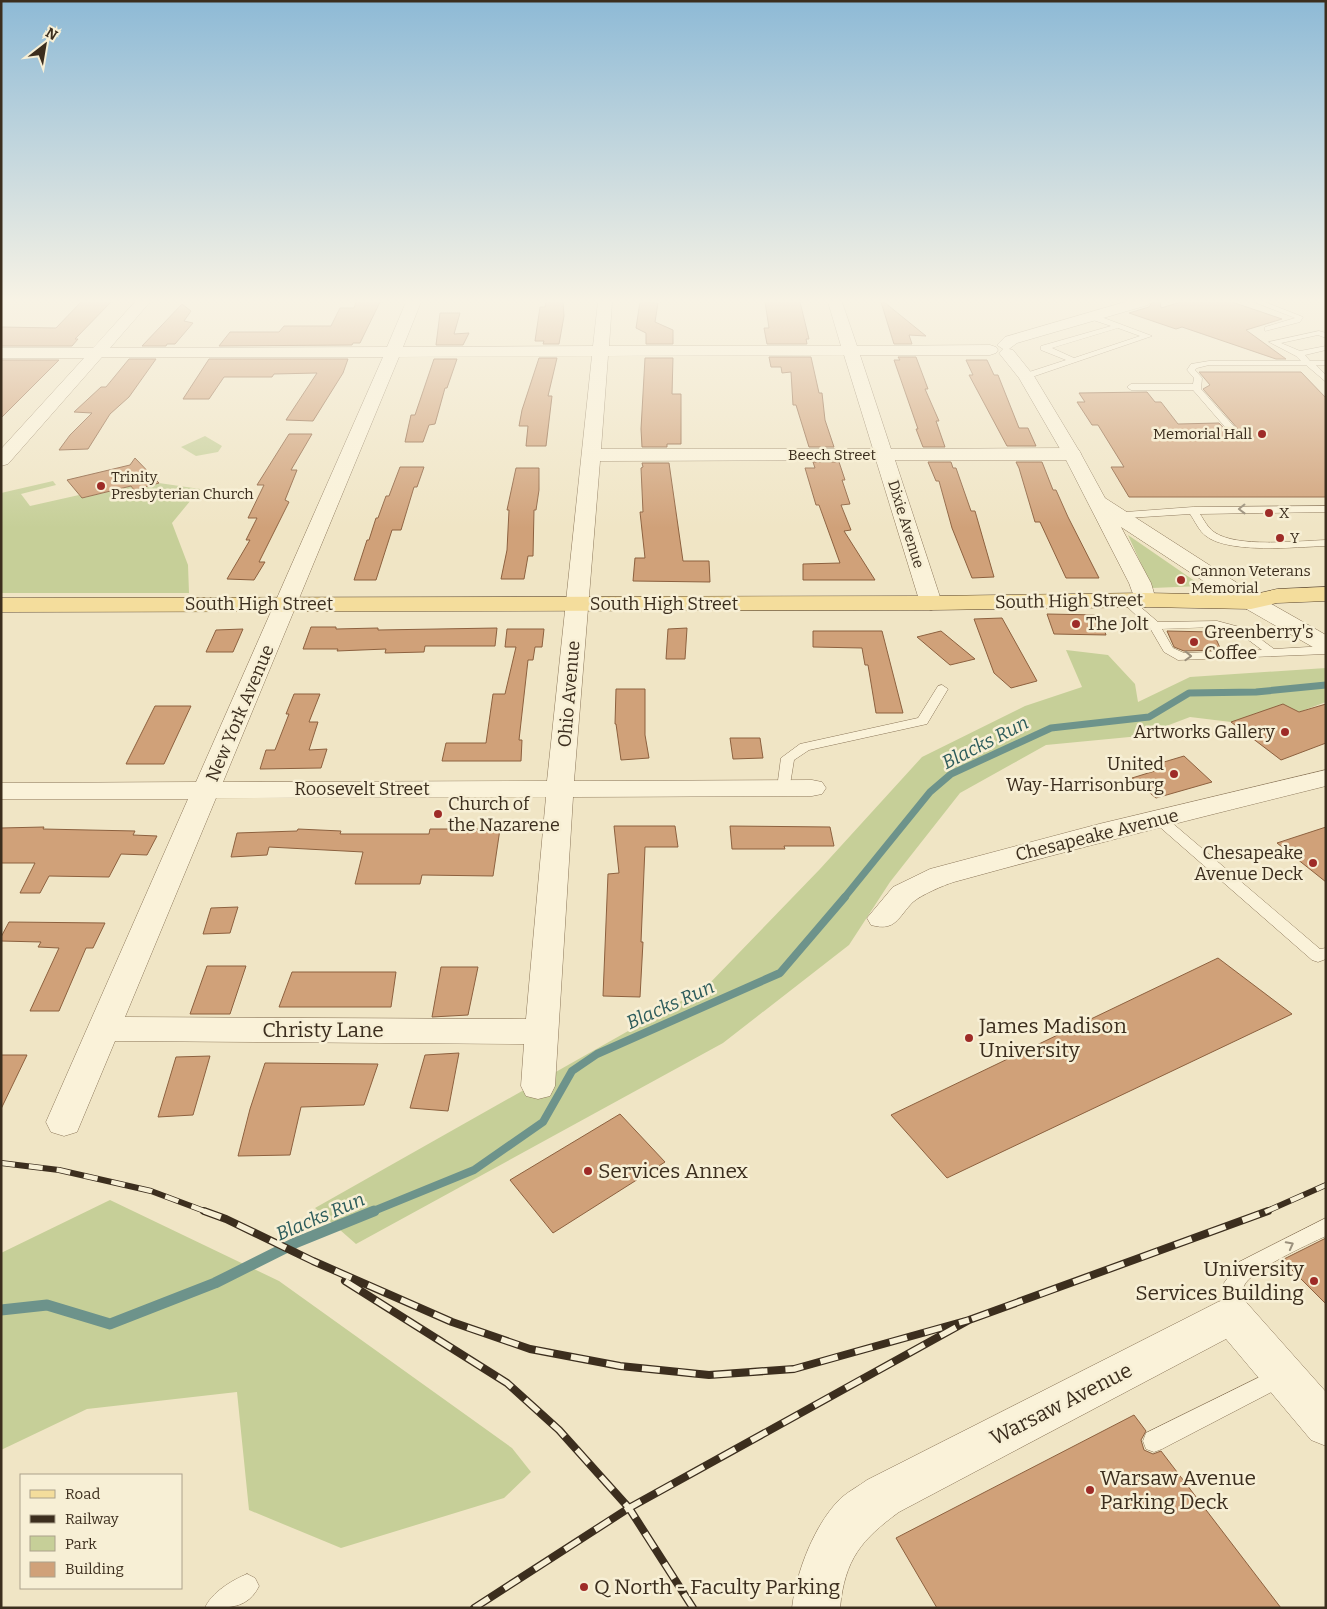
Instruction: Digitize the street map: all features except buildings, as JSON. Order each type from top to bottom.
[{"type":"main road","name":"South High Street","points":[[1,605],[931,603],[1136,600],[1251,602],[1277,596],[1326,594]]},
{"type":"main road","points":[[1251,602],[1326,609]]},
{"type":"street","points":[[1,460],[75,377]]},
{"type":"street","name":"New York Avenue","points":[[64,1122],[381,377]]},
{"type":"street","name":"Ohio Avenue","points":[[538,1086],[560,789],[598,377]]},
{"type":"street","name":"Dixie Avenue","points":[[859,377],[931,603]]},
{"type":"street","points":[[1027,377],[1107,510],[1140,583],[1136,600]]},
{"type":"street","name":"Beech Street","points":[[591,455],[1072,454]]},
{"type":"street","points":[[1107,510],[1251,602],[1326,645]]},
{"type":"street","name":"Chesapeake Avenue","points":[[882,918],[890,907],[904,894],[940,876],[1326,778]]},
{"type":"street","name":"Roosevelt Street","points":[[1,791],[812,788]]},
{"type":"street","name":"Christy Lane","points":[[104,1029],[542,1032]]},
{"type":"street","points":[[1232,1315],[1326,1425]]},
{"type":"street","name":"Warsaw Avenue","points":[[816,1608],[816,1600],[826,1566],[840,1536],[857,1515],[883,1496],[1232,1315]]},
{"type":"lane","points":[[1196,387],[1197,377]]},
{"type":"lane","points":[[1131,387],[1196,387],[1234,432]]},
{"type":"lane","points":[[1107,510],[1326,509]]},
{"type":"lane","points":[[1193,510],[1212,536],[1229,542],[1326,543]]},
{"type":"lane","points":[[1136,600],[1155,626],[1168,650],[1182,657],[1326,650]]},
{"type":"lane","points":[[1155,626],[1217,624],[1226,626],[1243,631],[1268,649],[1270,653]]},
{"type":"lane","points":[[784,788],[788,758],[805,747],[923,721],[942,689]]},
{"type":"lane","points":[[1159,819],[1323,957]]},
{"type":"lane","points":[[1232,1315],[1234,1283],[1246,1268],[1326,1226]]},
{"type":"lane","points":[[1154,1442],[1284,1375]]},
{"type":"lane","points":[[216,1608],[247,1586]]},
{"type":"green space","points":[[205,436],[222,446],[218,452],[196,456],[181,447]]},
{"type":"green space","points":[[53,481],[56,485],[21,494],[30,506],[79,495],[83,498],[107,492],[110,487],[113,491],[131,486],[134,490],[159,483],[200,489],[172,523],[188,565],[189,593],[1,593],[1,493]]},
{"type":"green space","points":[[1128,535],[1202,586],[1152,588]]},
{"type":"green space","points":[[1066,650],[1108,655],[1135,684],[1138,702],[1190,677],[1326,668],[1326,702],[1299,712],[1283,704],[1231,722],[1190,717],[1140,736],[1046,745],[960,793],[890,882],[849,945],[723,1043],[356,1244],[315,1208],[706,987],[820,869],[922,757],[1025,706],[1082,687]]},
{"type":"green space","points":[[110,1200],[279,1281],[512,1448],[531,1472],[504,1498],[341,1548],[249,1510],[237,1392],[87,1409],[1,1450],[1,1253]]},
{"type":"waterway","name":"Blacks Run","points":[[844,898],[930,792],[951,774],[1051,728],[1149,717],[1189,693],[1256,692],[1326,685]]},
{"type":"waterway","name":"Blacks Run","points":[[371,1212],[474,1170],[543,1122],[572,1071],[597,1054],[780,973],[845,897]]},
{"type":"waterway","name":"Blacks Run","points":[[1,1310],[47,1305],[110,1324],[215,1283],[295,1243],[374,1211]]},
{"type":"railway","points":[[1,1163],[59,1170],[151,1191],[207,1212]]},
{"type":"railway","points":[[1265,1212],[1326,1185]]},
{"type":"railway","points":[[204,1211],[226,1219],[313,1261],[452,1322],[530,1349],[620,1366],[709,1375],[794,1369],[969,1320]]},
{"type":"railway","points":[[969,1320],[1268,1211]]},
{"type":"railway","points":[[345,1281],[507,1383],[559,1430],[629,1508]]},
{"type":"railway","points":[[629,1508],[969,1320]]},
{"type":"railway","points":[[474,1608],[629,1508]]},
{"type":"railway","points":[[629,1508],[693,1608]]},
{"type":"place","name":"Memorial Hall","points":[[1262,434]]},
{"type":"place","name":"Trinity Presbyterian Church","points":[[101,486]]},
{"type":"place","name":"X","points":[[1269,513]]},
{"type":"place","name":"Y","points":[[1280,538]]},
{"type":"place","name":"Cannon Veterans Memorial","points":[[1181,580]]},
{"type":"place","name":"The Jolt","points":[[1076,624]]},
{"type":"place","name":"Greenberry's Coffee","points":[[1194,642]]},
{"type":"place","name":"Artworks Gallery","points":[[1285,732]]},
{"type":"place","name":"United Way-Harrisonburg","points":[[1174,774]]},
{"type":"place","name":"Church of the Nazarene","points":[[438,814]]},
{"type":"place","name":"Chesapeake Avenue Deck","points":[[1313,863]]},
{"type":"place","name":"James Madison University","points":[[969,1038]]},
{"type":"place","name":"Services Annex","points":[[588,1171]]},
{"type":"place","name":"University Services Building","points":[[1314,1281]]},
{"type":"place","name":"Warsaw Avenue Parking Deck","points":[[1090,1490]]},
{"type":"place","name":"Q North - Faculty Parking","points":[[584,1587]]}]
